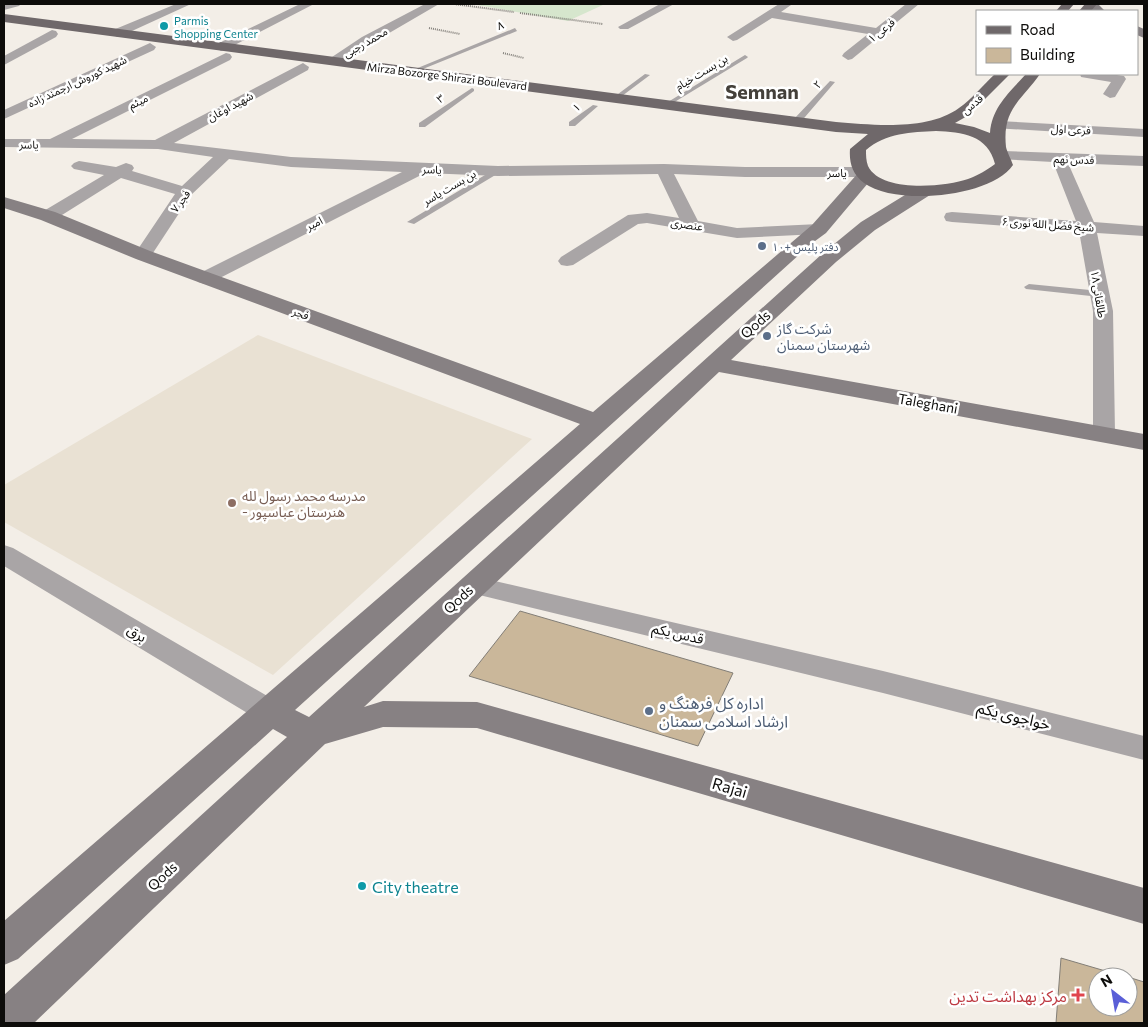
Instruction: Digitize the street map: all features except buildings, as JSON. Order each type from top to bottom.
[{"type":"main road","name":"Mirza Bozorge Shirazi Boulevard","points":[[4,18],[117,33],[303,67],[595,106],[891,131]]},
{"type":"main road","name":"Mirza Bozorge Shirazi Boulevard","points":[[4,28],[150,47],[332,61],[666,105],[683,112],[825,136],[858,148]]},
{"type":"main road","name":"قدس","points":[[936,126],[964,112],[1002,75]]},
{"type":"main road","points":[[1000,151],[986,137],[976,132],[936,126],[891,131],[876,135],[858,148],[858,162],[867,193],[893,187],[924,191],[952,189],[987,179],[998,172],[1004,165],[1000,151],[998,125],[1006,106],[1032,75]]},
{"type":"main road","name":"Qods","points":[[4,946],[804,240],[867,193],[924,191]]},
{"type":"main road","name":"Qods","points":[[4,1023],[473,585],[829,258],[868,226],[867,193]]},
{"type":"main road","name":"فجر","points":[[4,202],[48,216],[143,255],[598,422]]},
{"type":"main road","name":"Taleghani","points":[[713,364],[1144,442]]},
{"type":"main road","points":[[270,712],[312,735]]},
{"type":"main road","name":"Rajai","points":[[312,735],[383,714],[477,715],[1144,906]]},
{"type":"street","points":[[4,7],[16,4]]},
{"type":"street","points":[[117,33],[186,4]]},
{"type":"street","name":"میثم","points":[[51,144],[224,52],[308,4]]},
{"type":"street","name":"محمد رجبی","points":[[332,61],[433,4]]},
{"type":"street","points":[[624,27],[668,4]]},
{"type":"street","points":[[733,37],[787,4]]},
{"type":"street","name":"فرعی ۱","points":[[848,56],[913,4]]},
{"type":"street","points":[[771,14],[878,32]]},
{"type":"street","points":[[4,61],[52,34]]},
{"type":"street","name":"شهید کوروش ارجمند زاده","points":[[4,115],[150,47]]},
{"type":"street","name":"شهید اوغان","points":[[158,145],[303,67]]},
{"type":"street","points":[[1093,75],[1119,79],[1110,94]]},
{"type":"street","name":"فرعی اول","points":[[998,125],[1144,133]]},
{"type":"street","name":"یاسر","points":[[4,144],[158,145],[291,162],[498,171],[664,169],[745,172],[867,193]]},
{"type":"street","name":"قدس نهم","points":[[1000,151],[1059,159],[1144,160]]},
{"type":"street","name":"فجر ۷","points":[[143,255],[185,192],[226,153]]},
{"type":"street","name":"طالقانی ۱۸","points":[[1059,159],[1087,227],[1103,311],[1104,434]]},
{"type":"street","points":[[48,216],[121,173],[134,162]]},
{"type":"street","points":[[79,166],[121,173],[185,192]]},
{"type":"street","name":"امیر","points":[[205,278],[422,168]]},
{"type":"street","points":[[664,169],[691,225]]},
{"type":"street","name":"شیخ فضل الله نوری ۶","points":[[952,217],[1144,231]]},
{"type":"street","name":"عنصری","points":[[567,261],[626,222],[634,219],[647,218],[738,233],[819,229]]},
{"type":"street","name":"برق","points":[[4,554],[270,712]]},
{"type":"street","name":"قدس یکم","points":[[473,585],[883,682]]},
{"type":"street","name":"خواجوی یکم","points":[[883,682],[1144,748]]},
{"type":"lane","name":"۸","points":[[411,72],[515,30]]},
{"type":"lane","name":"بن بست خیام","points":[[666,105],[745,57]]},
{"type":"lane","points":[[616,98],[647,75]]},
{"type":"lane","name":"۲","points":[[796,122],[832,82]]},
{"type":"lane","name":"۳","points":[[422,124],[472,90]]},
{"type":"lane","name":"۱","points":[[572,124],[595,106]]},
{"type":"lane","name":"بن بست یاسر","points":[[411,222],[498,171]]},
{"type":"lane","points":[[1030,287],[1100,294]]},
{"type":"path","points":[[454,4],[624,27]]},
{"type":"path","points":[[398,23],[493,39]]},
{"type":"shaded area","name":"مدرسه محمد رسول لله - هنرستان عباسپور","points":[[258,335],[532,439],[273,675],[4,522],[4,485]]},
{"type":"green space","points":[[472,4],[605,4],[568,21]]},
{"type":"place","name":"Parmis Shopping Center","points":[[164,26]]},
{"type":"place","name":"دفتر پلیس +۱۰","points":[[762,246]]},
{"type":"place","name":"شرکت گاز شهرستان سمنان","points":[[767,336]]},
{"type":"place","name":"مدرسه محمد رسول لله - هنرستان عباسپور","points":[[232,503]]},
{"type":"place","name":"اداره کل فرهنگ و ارشاد اسلامی سمنان","points":[[649,711]]},
{"type":"place","name":"City theatre","points":[[362,886]]},
{"type":"place","name":"مرکز بهداشت تدین","points":[[1078,995]]},
{"type":"district","name":"Semnan","points":[[762,91]]}]
